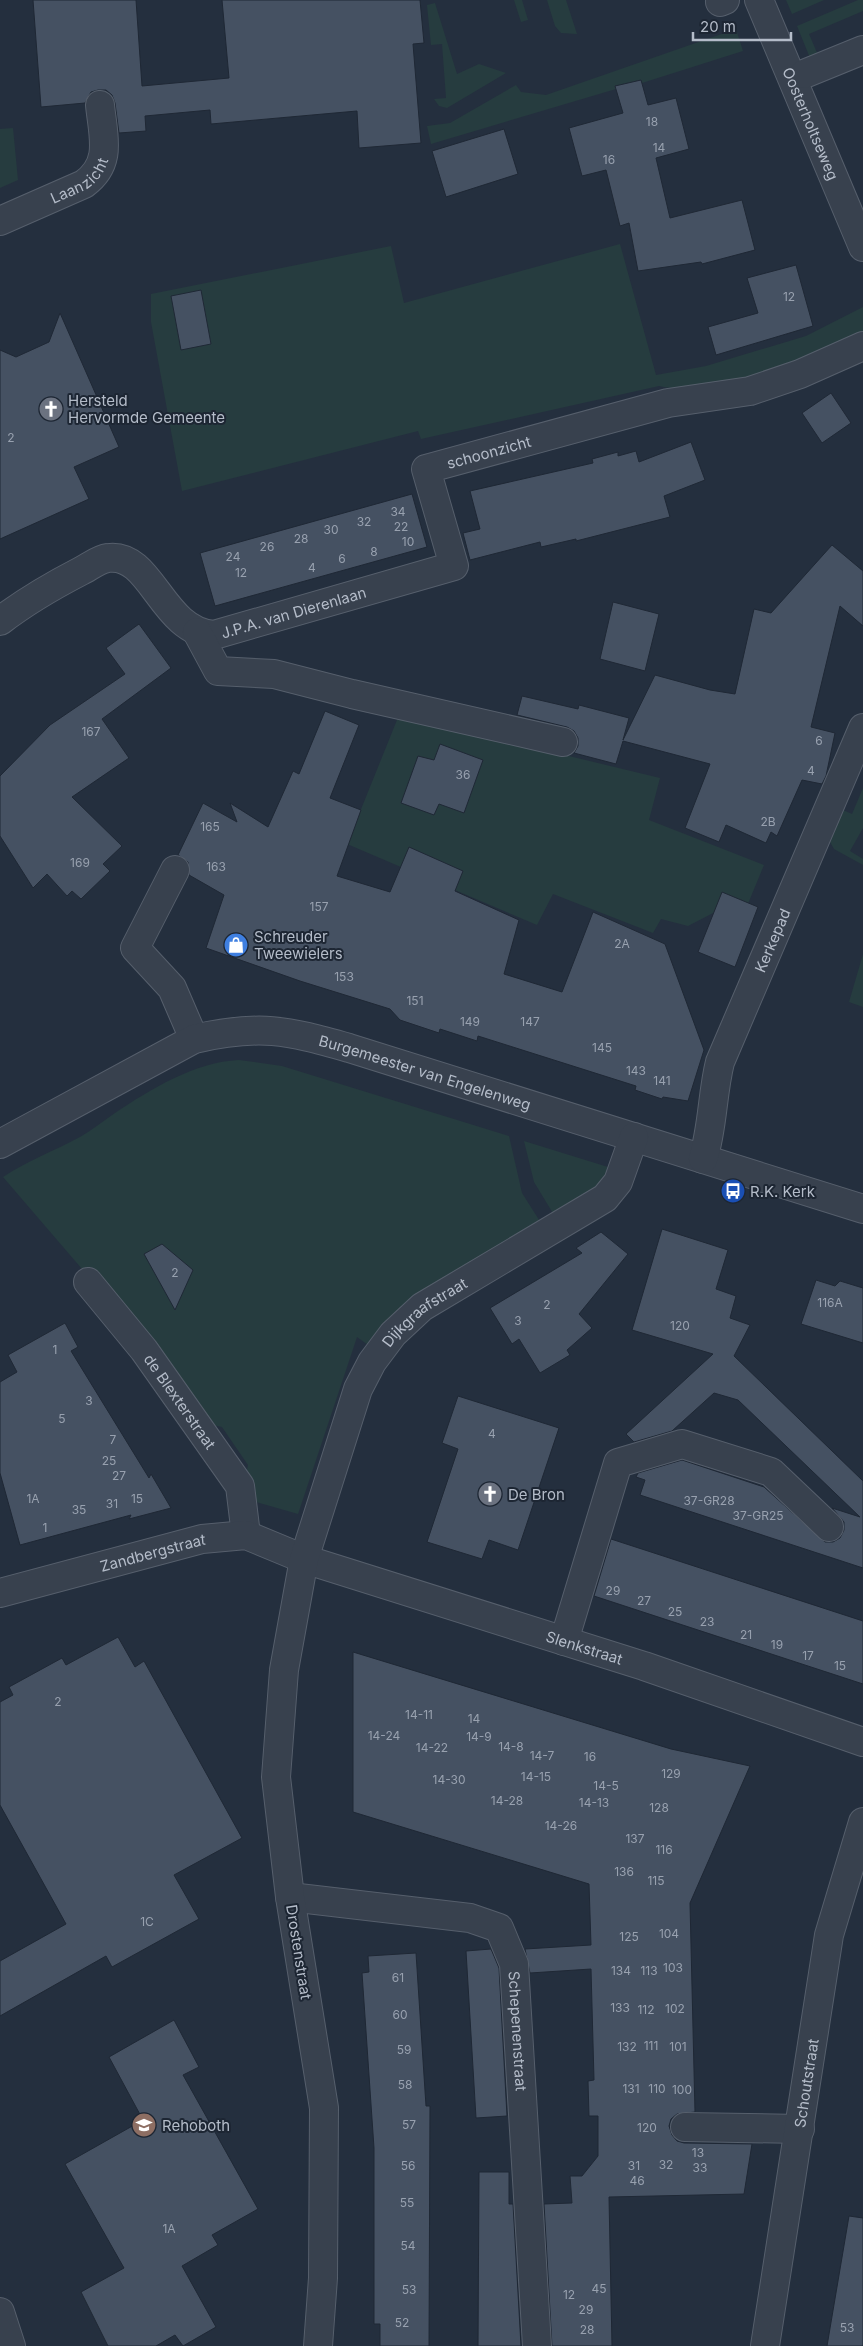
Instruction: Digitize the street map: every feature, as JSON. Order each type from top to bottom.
[{"type":"street","name":"Oosterholtseweg","points":[[759,0],[863,247]]},
{"type":"street","name":"Oosterholtseweg","points":[[804,74],[863,50]]},
{"type":"street","name":"Laanzicht","points":[[0,221],[84,184],[96,175],[102,164],[104,152],[100,105]]},
{"type":"street","name":"schoonzicht","points":[[454,566],[426,469],[677,401],[733,394],[770,385],[863,346]]},
{"type":"street","points":[[0,621],[27,600],[100,561],[116,558],[131,563],[141,572],[177,618],[197,632],[218,671],[274,674],[352,694],[563,742]]},
{"type":"street","name":"J.P.A. van Dierenlaan","points":[[197,632],[221,633],[454,566]]},
{"type":"street","name":"Kerkepad","points":[[703,1159],[711,1134],[716,1081],[720,1062],[863,728]]},
{"type":"street","points":[[176,870],[135,948],[172,988],[194,1040]]},
{"type":"street","name":"Burgemeester van Engelenweg","points":[[0,1144],[194,1040],[248,1029],[299,1034],[863,1209]]},
{"type":"street","name":"Dijkgraafstraat","points":[[304,1559],[358,1388],[372,1362],[393,1334],[422,1307],[605,1198],[618,1182],[634,1137]]},
{"type":"street","name":"de Blexterstraat","points":[[88,1282],[144,1350],[240,1486],[246,1535]]},
{"type":"street","points":[[564,1641],[618,1463],[682,1444],[771,1472],[829,1527]]},
{"type":"street","name":"Zandbergstraat","points":[[0,1593],[202,1539],[246,1535],[304,1559]]},
{"type":"street","name":"Slenkstraat","points":[[304,1559],[644,1666],[863,1742]]},
{"type":"street","name":"Drostenstraat","points":[[304,1559],[284,1670],[276,1777],[290,1898],[324,2108],[323,2278],[318,2346]]},
{"type":"street","name":"Schoutstraat","points":[[765,2346],[829,1935],[863,1822]]},
{"type":"street","name":"Schepenenstraat","points":[[290,1898],[470,1918],[499,1928],[514,1964],[537,2346]]},
{"type":"street","points":[[685,2127],[800,2129]]},
{"type":"street","points":[[0,2312],[11,2346]]},
{"type":"green space","points":[[514,0],[522,0],[528,20],[521,22]]},
{"type":"green space","points":[[547,0],[566,0],[577,34],[561,33],[555,26]]},
{"type":"green space","points":[[786,0],[824,0],[792,14]]},
{"type":"green space","points":[[858,0],[863,0],[863,11],[809,34],[818,55],[810,58],[797,26]]},
{"type":"green space","points":[[435,3],[457,74],[479,64],[506,73],[447,108],[439,106],[434,99],[446,98],[442,44],[431,45],[427,5]]},
{"type":"green space","points":[[736,29],[743,51],[642,83],[640,80],[615,86],[616,89],[431,144],[427,126],[450,123],[516,85],[521,92],[546,95]]},
{"type":"green space","points":[[13,128],[18,180],[0,188],[0,129]]},
{"type":"green space","points":[[620,244],[656,375],[706,366],[806,336],[863,307],[863,334],[790,365],[736,382],[683,389],[659,386],[421,439],[418,431],[182,491],[151,322],[151,294],[391,246],[404,303]]},
{"type":"green space","points":[[399,715],[660,778],[649,820],[764,865],[745,911],[717,911],[688,926],[661,919],[653,933],[553,894],[537,925],[347,844]]},
{"type":"green space","points":[[863,788],[863,828],[850,851],[863,859],[863,865],[834,849],[830,842],[843,810],[852,814]]},
{"type":"green space","points":[[863,954],[863,1007],[849,1002]]},
{"type":"green space","points":[[239,1060],[282,1066],[509,1136],[522,1193],[541,1223],[368,1345],[357,1337],[298,1514],[256,1502],[245,1479],[248,1465],[222,1427],[208,1424],[88,1276],[3,1177],[80,1137],[129,1104],[174,1078],[206,1066]]},
{"type":"green space","points":[[524,1141],[608,1167],[605,1176],[594,1190],[554,1215],[534,1182]]},
{"type":"building","points":[[33,0],[136,0],[142,86],[229,78],[222,0],[420,0],[424,43],[413,44],[421,143],[359,148],[357,111],[211,124],[210,110],[145,116],[146,131],[119,133],[115,103],[112,95],[106,90],[91,92],[85,103],[41,107]]},
{"type":"building","points":[[641,80],[648,105],[676,98],[689,149],[656,158],[670,218],[742,200],[755,250],[702,264],[701,262],[638,271],[629,223],[620,226],[606,170],[582,176],[569,128],[623,113],[615,86]]},
{"type":"building","points":[[504,129],[518,174],[446,197],[432,151]]},
{"type":"building","points":[[796,265],[813,326],[716,355],[708,327],[758,313],[747,278]]},
{"type":"building","points":[[201,290],[211,344],[181,350],[171,296]]},
{"type":"building","name":"Hersteld Hervormde Gemeente","points":[[60,313],[119,447],[74,467],[89,499],[0,539],[0,350],[16,357],[49,342]]},
{"type":"building","points":[[831,393],[851,423],[822,443],[802,413]]},
{"type":"building","points":[[691,442],[705,480],[664,496],[670,517],[576,541],[576,539],[541,547],[540,542],[470,560],[463,533],[480,529],[470,491],[593,463],[592,459],[618,452],[618,456],[636,451],[639,462]]},
{"type":"building","points":[[412,494],[427,547],[215,606],[200,553]]},
{"type":"building","points":[[832,545],[863,571],[863,626],[840,606],[811,727],[835,733],[826,776],[822,784],[802,780],[777,836],[771,832],[766,843],[726,825],[719,842],[685,828],[710,764],[623,741],[616,764],[574,753],[578,746],[578,738],[574,731],[567,727],[517,715],[522,696],[578,709],[579,705],[629,718],[623,740],[655,675],[710,690],[735,694],[754,609],[771,613]]},
{"type":"building","points":[[613,602],[659,614],[645,671],[600,659]]},
{"type":"building","points":[[139,624],[171,668],[102,719],[129,758],[72,797],[122,846],[103,864],[110,871],[81,899],[72,891],[67,896],[47,874],[33,888],[0,836],[0,776],[50,725],[125,674],[106,648]]},
{"type":"building","points":[[325,711],[359,725],[330,798],[361,810],[337,876],[390,892],[409,847],[463,871],[455,891],[519,920],[504,974],[562,992],[593,912],[665,944],[704,1050],[688,1101],[663,1097],[662,1099],[635,1090],[636,1086],[478,1036],[477,1041],[440,1029],[439,1033],[400,1020],[390,1009],[300,981],[206,948],[224,895],[189,875],[188,862],[178,855],[203,803],[237,822],[230,803],[268,827],[293,771],[299,774]]},
{"type":"building","points":[[440,744],[483,760],[464,813],[439,804],[434,815],[401,803],[418,756],[434,760]]},
{"type":"building","points":[[722,892],[758,907],[735,967],[698,952]]},
{"type":"building","points":[[662,1229],[728,1250],[716,1289],[736,1296],[730,1318],[750,1325],[734,1356],[863,1481],[863,1568],[640,1495],[645,1480],[636,1477],[638,1473],[682,1460],[764,1487],[825,1542],[833,1542],[840,1538],[844,1530],[844,1522],[832,1508],[860,1517],[738,1400],[714,1393],[672,1431],[634,1442],[626,1434],[713,1354],[632,1330]]},
{"type":"building","points":[[601,1232],[628,1254],[579,1314],[592,1328],[567,1350],[570,1355],[540,1373],[519,1339],[512,1344],[490,1308],[582,1253],[576,1248]]},
{"type":"building","points":[[162,1244],[193,1270],[175,1310],[144,1254]]},
{"type":"building","points":[[816,1280],[835,1286],[840,1281],[863,1288],[863,1343],[801,1324]]},
{"type":"building","points":[[65,1323],[78,1347],[71,1351],[149,1478],[151,1474],[171,1508],[129,1519],[131,1515],[20,1545],[0,1473],[0,1382],[17,1372],[8,1355]]},
{"type":"building","name":"De Bron","points":[[458,1396],[559,1428],[518,1550],[489,1540],[482,1559],[427,1542],[458,1449],[442,1443]]},
{"type":"building","points":[[611,1539],[863,1621],[863,1684],[594,1596]]},
{"type":"building","points":[[118,1637],[135,1667],[144,1661],[242,1838],[174,1875],[199,1919],[112,1967],[106,1956],[0,2016],[0,1961],[66,1924],[0,1805],[0,1702],[13,1695],[9,1687],[62,1658],[66,1665]]},
{"type":"building","points":[[353,1652],[671,1749],[750,1766],[690,1903],[695,2112],[677,2114],[671,2119],[669,2126],[672,2135],[677,2141],[684,2143],[752,2144],[744,2194],[609,2197],[612,2346],[552,2346],[544,2204],[572,2203],[570,2176],[582,2176],[598,2156],[598,2116],[589,2116],[588,2081],[594,2080],[591,1969],[530,1973],[525,1949],[591,1945],[589,1884],[353,1812]]},
{"type":"building","points":[[491,1949],[499,1968],[507,2116],[476,2118],[466,1951]]},
{"type":"building","points":[[416,1953],[426,2106],[430,2106],[429,2346],[380,2346],[380,2324],[374,2324],[374,2148],[362,1973],[369,1972],[368,1956]]},
{"type":"building","points":[[174,2020],[199,2067],[183,2075],[258,2209],[212,2235],[218,2245],[182,2266],[216,2327],[183,2346],[175,2335],[156,2346],[108,2346],[81,2292],[124,2268],[65,2164],[143,2120],[109,2057]]},
{"type":"building","points":[[479,2172],[509,2172],[509,2204],[513,2204],[521,2346],[478,2346]]},
{"type":"building","points":[[849,2216],[863,2218],[863,2346],[827,2346]]},
{"type":"place","name":"Hersteld Hervormde Gemeente","points":[[51,409]]},
{"type":"place","name":"Schreuder Tweewielers","points":[[236,945]]},
{"type":"place","name":"R.K. Kerk","points":[[733,1191]]},
{"type":"place","name":"De Bron","points":[[490,1494]]},
{"type":"place","name":"Rehoboth","points":[[144,2125]]}]
